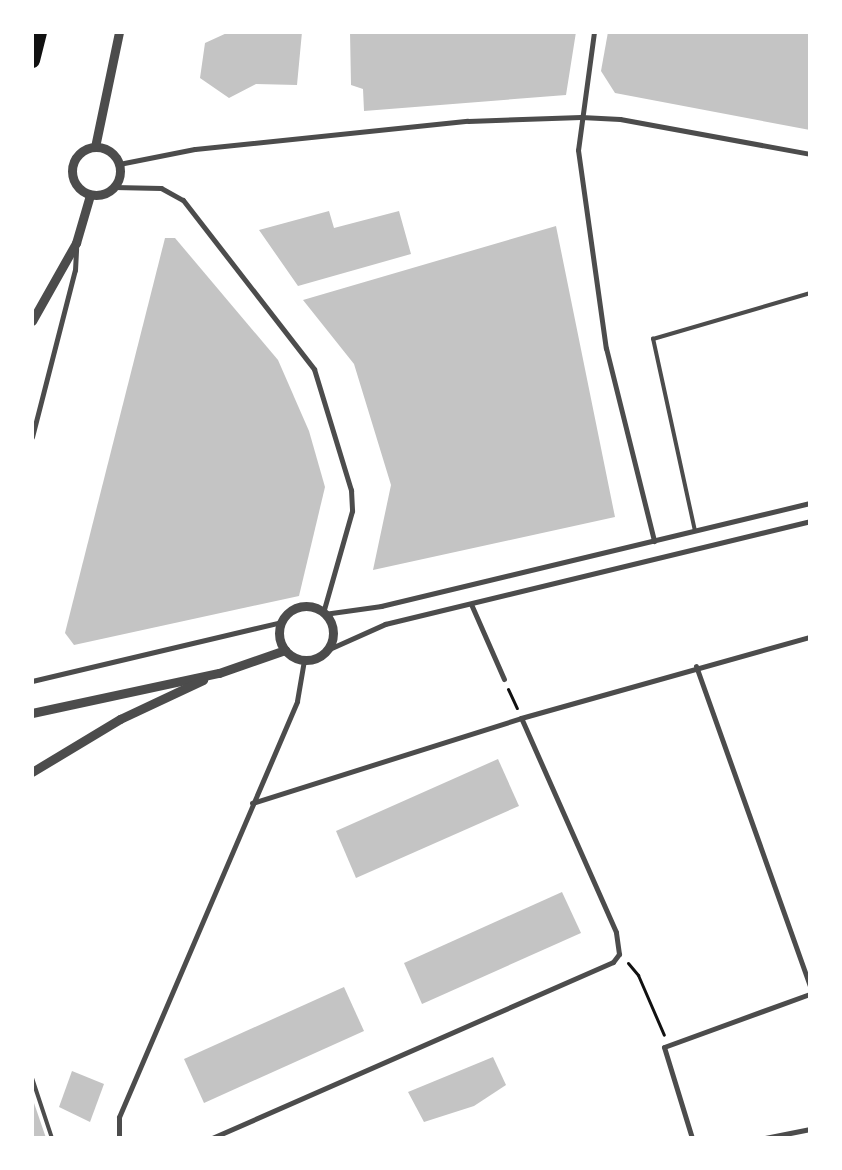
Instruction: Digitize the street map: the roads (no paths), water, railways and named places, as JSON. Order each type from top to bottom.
[{"type":"highway","points":[[32,60],[39,32]]},
{"type":"street","points":[[95,146],[119,32]]},
{"type":"street","points":[[594,32],[578,150],[606,348],[654,541]]},
{"type":"street","points":[[119,164],[196,149],[448,122],[581,117],[620,119],[810,154]]},
{"type":"street","points":[[114,187],[119,164],[110,151],[95,146],[80,152],[72,165],[73,180],[90,195],[103,195],[114,187],[161,188],[183,200],[314,369],[350,490],[352,511],[324,614],[332,636],[327,650]]},
{"type":"street","points":[[32,321],[76,243],[90,195]]},
{"type":"street","points":[[32,437],[75,270],[76,243]]},
{"type":"street","points":[[32,681],[281,622],[300,607],[324,614],[381,606],[810,503]]},
{"type":"street","points":[[304,660],[385,624],[810,521]]},
{"type":"street","points":[[471,604],[504,679]]},
{"type":"street","points":[[281,622],[279,637],[285,650],[304,660]]},
{"type":"street","points":[[252,804],[521,718],[696,666],[810,637]]},
{"type":"street","points":[[32,772],[120,719],[219,673],[285,650]]},
{"type":"street","points":[[119,1138],[119,1117],[297,700],[304,660]]},
{"type":"street","points":[[696,666],[810,987]]},
{"type":"street","points":[[32,713],[219,673]]},
{"type":"street","points":[[212,1138],[613,962],[619,954],[616,932],[521,718]]},
{"type":"street","points":[[692,1138],[664,1047],[810,994]]},
{"type":"street","points":[[764,1138],[810,1128]]},
{"type":"lane","points":[[695,531],[653,339],[810,293]]},
{"type":"lane","points":[[32,1078],[52,1138]]}]
